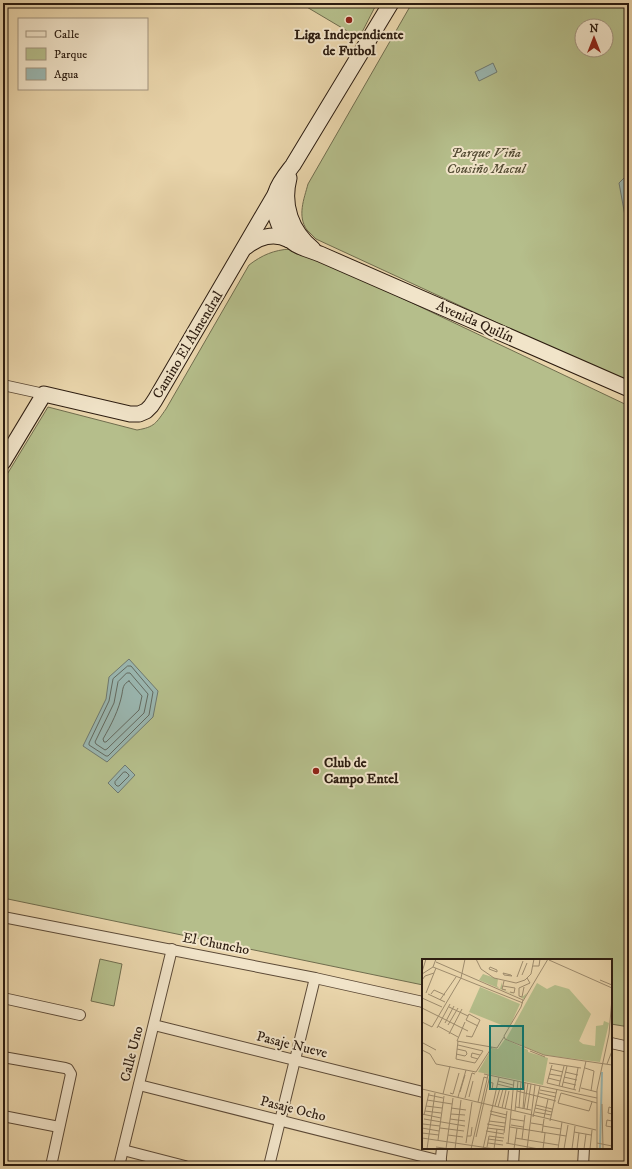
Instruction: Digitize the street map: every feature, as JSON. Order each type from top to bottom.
[{"type":"main road","name":"Avenida Quilín","points":[[320,254],[285,223],[276,207],[276,192],[280,183],[293,165],[391,3]]},
{"type":"main road","name":"Avenida Quilín","points":[[293,165],[287,185],[286,195],[288,210],[284,235],[289,240],[297,245],[629,389]]},
{"type":"main road","name":"Camino El Almendral","points":[[44,394],[130,414],[139,414],[146,411],[155,400],[257,228],[276,192]]},
{"type":"main road","points":[[257,228],[267,223],[285,223]]},
{"type":"main road","name":"Avenida Quilín","points":[[245,248],[251,242],[266,236],[274,236],[289,240]]},
{"type":"main road","points":[[3,462],[44,394]]},
{"type":"street","name":"Camino El Almendral","points":[[3,384],[44,394]]},
{"type":"street","name":"El Chuncho","points":[[3,917],[315,978],[422,1002]]},
{"type":"street","name":"Calle Uno","points":[[119,1166],[172,950]]},
{"type":"street","points":[[269,1166],[315,978]]},
{"type":"street","points":[[3,998],[80,1015]]},
{"type":"street","name":"Pasaje Nueve","points":[[154,1025],[422,1092]]},
{"type":"street","points":[[612,1043],[629,1047]]},
{"type":"street","points":[[3,1057],[65,1068],[70,1071],[71,1078],[50,1166]]},
{"type":"street","name":"Pasaje Ocho","points":[[139,1085],[441,1164]]},
{"type":"street","points":[[3,1116],[60,1127]]},
{"type":"street","points":[[441,1164],[442,1149]]},
{"type":"street","points":[[513,1166],[514,1149]]},
{"type":"street","points":[[583,1166],[584,1149]]},
{"type":"street","points":[[123,1150],[185,1166]]},
{"type":"green space","name":"Liga Independiente de Futbol","points":[[300,3],[377,3],[359,38]]},
{"type":"green space","name":"Parque Viña Cousiño Macul","points":[[412,3],[629,3],[629,382],[316,239],[304,225],[302,219],[303,201],[308,184]]},
{"type":"green space","points":[[290,249],[307,253],[629,406],[629,1027],[612,1024],[612,959],[422,959],[422,985],[3,898],[3,481],[48,407],[137,430],[154,424],[166,409],[249,265],[259,258]]},
{"type":"green space","points":[[100,959],[122,964],[114,1006],[91,1001]]},
{"type":"water","points":[[493,63],[497,72],[479,81],[475,72]]},
{"type":"water","points":[[629,173],[629,219],[625,216],[619,183]]},
{"type":"water","points":[[129,659],[158,691],[153,717],[107,762],[83,746],[106,699],[109,677]]},
{"type":"water","points":[[125,765],[135,775],[118,793],[108,783]]},
{"type":"place","name":"Liga Independiente de Futbol","points":[[349,20]]},
{"type":"place","name":"Club de Campo Entel","points":[[316,771]]}]
